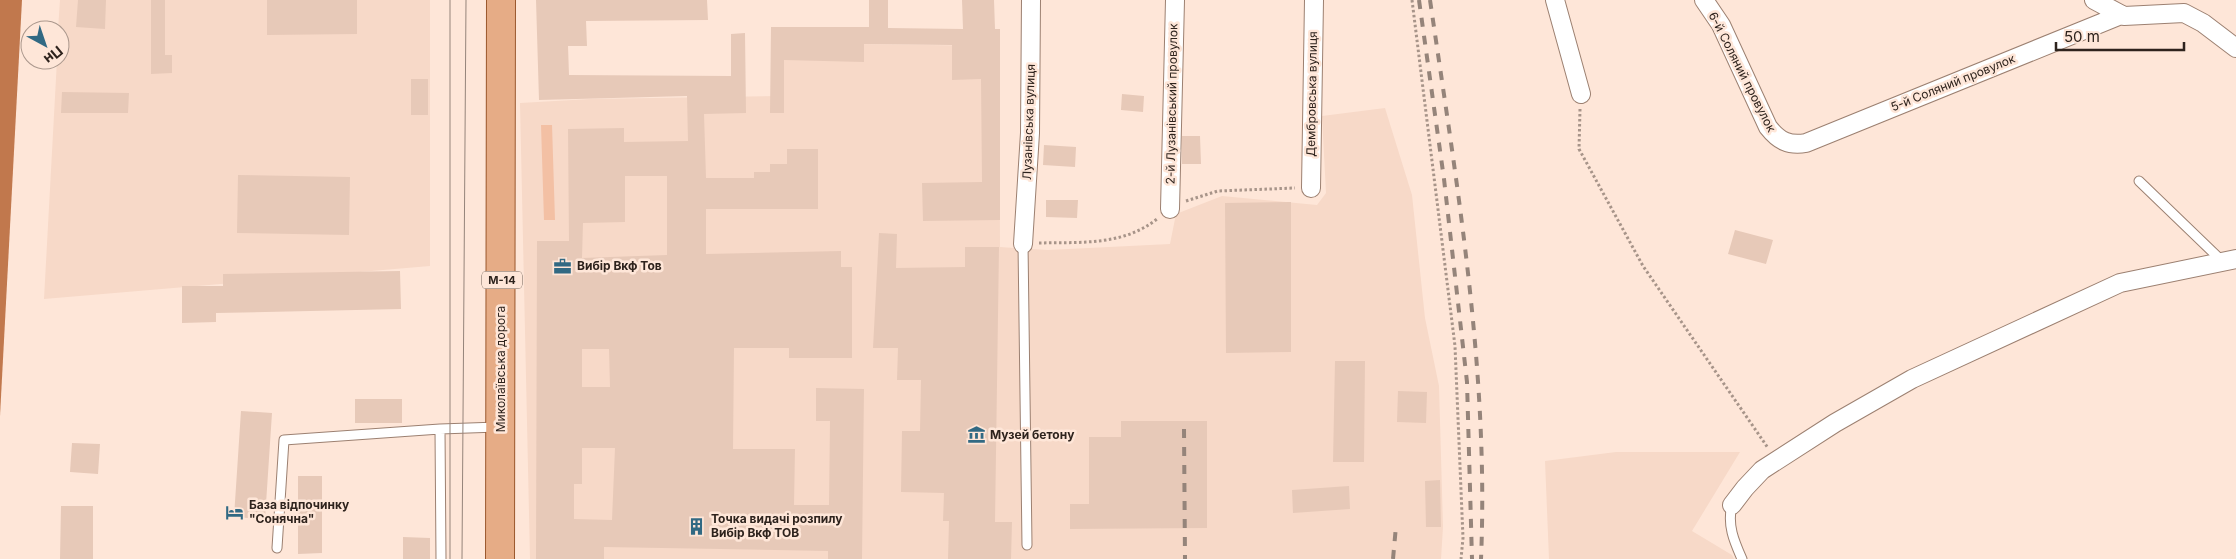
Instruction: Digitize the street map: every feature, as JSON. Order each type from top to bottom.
[{"type":"main road","name":"Миколаївська дорога","points":[[500,559],[501,0]]},
{"type":"street","name":"Лузанівська вулиця","points":[[1023,244],[1030,133],[1032,0]]},
{"type":"street","name":"2-й Лузанівський провулок","points":[[1170,209],[1175,0]]},
{"type":"street","name":"Дембровська вулиця","points":[[1311,188],[1314,0]]},
{"type":"street","points":[[1556,0],[1581,94]]},
{"type":"street","name":"6-й Соляний провулок","points":[[1704,0],[1721,25],[1768,127],[1784,142]]},
{"type":"street","points":[[2094,0],[2121,15],[2141,17],[2184,14],[2203,23],[2236,48]]},
{"type":"street","name":"5-й Соляний провулок","points":[[1784,142],[1794,145],[1806,142],[2121,15]]},
{"type":"street","points":[[1732,505],[1744,488],[1762,470],[1834,423],[1912,379],[2120,284],[2229,260]]},
{"type":"lane","points":[[2139,181],[2229,260]]},
{"type":"lane","points":[[1023,244],[1027,545]]},
{"type":"lane","points":[[277,548],[284,440],[440,429],[501,427]]},
{"type":"lane","points":[[440,429],[441,559]]},
{"type":"lane","points":[[1732,505],[1728,518],[1733,539],[1742,559]]},
{"type":"path","points":[[1412,0],[1455,346],[1463,538],[1461,559]]},
{"type":"path","points":[[1581,94],[1579,149],[1643,266],[1777,460]]},
{"type":"shaded area","points":[[0,0],[22,0],[20,20],[0,416]]},
{"type":"shaded area","points":[[60,0],[430,0],[430,266],[44,299],[56,70],[70,70],[70,20],[59,20]]},
{"type":"shaded area","points":[[784,43],[999,46],[1000,247],[1048,250],[1170,244],[1176,214],[1222,196],[1317,205],[1326,193],[1322,116],[1385,108],[1412,195],[1425,318],[1439,386],[1443,527],[1441,559],[530,559],[520,103],[590,99],[784,96]]},
{"type":"shaded area","points":[[541,125],[552,125],[555,220],[544,220]]},
{"type":"shaded area","points":[[1616,452],[1740,452],[1692,531],[1732,555],[1734,559],[1549,559],[1545,461]]},
{"type":"building","points":[[78,0],[106,0],[105,29],[76,27]]},
{"type":"building","points":[[151,0],[165,0],[165,55],[172,55],[172,73],[151,74]]},
{"type":"building","points":[[267,0],[357,0],[357,34],[267,35]]},
{"type":"building","points":[[536,0],[707,0],[708,20],[586,21],[587,46],[568,46],[569,75],[731,76],[731,34],[745,33],[746,113],[704,114],[706,178],[754,178],[754,172],[770,172],[770,164],[787,164],[787,149],[818,149],[818,209],[706,209],[706,254],[841,251],[841,267],[852,267],[852,358],[789,358],[789,348],[734,348],[733,449],[795,449],[794,505],[829,505],[830,421],[816,421],[816,388],[864,389],[862,559],[828,559],[828,551],[604,547],[604,559],[536,559],[537,241],[569,241],[568,129],[624,128],[624,142],[688,141],[687,96],[539,100]],"holes":[[[625,176],[667,176],[667,255],[582,258],[583,223],[625,222]],[[582,349],[609,349],[610,387],[582,387]],[[582,448],[615,448],[612,520],[574,519],[574,484],[582,484]]]},
{"type":"building","points":[[869,0],[888,0],[888,28],[963,29],[962,0],[994,0],[995,29],[1000,29],[1000,220],[923,221],[922,183],[982,182],[981,79],[952,80],[952,45],[864,44],[864,62],[784,60],[784,113],[770,113],[771,27],[869,27]]},
{"type":"building","points":[[411,79],[428,79],[428,115],[411,115]]},
{"type":"building","points":[[62,92],[129,93],[128,113],[61,113]]},
{"type":"building","points":[[1122,94],[1144,96],[1143,112],[1121,110]]},
{"type":"building","points":[[1182,136],[1200,136],[1201,164],[1182,164]]},
{"type":"building","points":[[1044,145],[1076,147],[1075,167],[1043,165]]},
{"type":"building","points":[[238,175],[350,177],[349,235],[237,233]]},
{"type":"building","points":[[1046,200],[1078,200],[1077,218],[1046,217]]},
{"type":"building","points":[[1291,202],[1291,352],[1226,353],[1225,203]]},
{"type":"building","points":[[1735,230],[1773,240],[1766,264],[1728,254]]},
{"type":"building","points":[[879,233],[897,234],[896,268],[965,267],[965,247],[999,247],[995,522],[1012,522],[1011,559],[948,559],[949,521],[943,521],[944,493],[901,492],[902,431],[920,431],[921,380],[897,380],[898,348],[873,348]]},
{"type":"building","points":[[400,271],[401,309],[216,313],[216,322],[182,323],[182,286],[223,286],[223,274]]},
{"type":"building","points":[[1335,361],[1365,361],[1364,462],[1333,462]]},
{"type":"building","points":[[1398,391],[1427,392],[1426,423],[1397,422]]},
{"type":"building","points":[[355,399],[402,399],[402,423],[355,423]]},
{"type":"building","points":[[241,411],[272,413],[265,519],[234,517]]},
{"type":"building","points":[[1121,421],[1207,421],[1207,528],[1070,529],[1070,504],[1089,504],[1089,437],[1121,437]]},
{"type":"building","points":[[72,443],[100,444],[98,474],[70,472]]},
{"type":"building","points":[[298,476],[322,476],[322,553],[298,554]]},
{"type":"building","points":[[1440,480],[1441,527],[1426,527],[1425,481]]},
{"type":"building","points":[[1349,486],[1350,509],[1293,513],[1292,490]]},
{"type":"building","points":[[61,506],[93,506],[93,559],[60,559]]},
{"type":"building","points":[[403,537],[430,538],[430,559],[403,559]]},
{"type":"tram line","points":[[450,0],[450,559]]},
{"type":"tram line","points":[[462,559],[466,0]]},
{"type":"railway","points":[[1419,0],[1444,179],[1467,382],[1472,559]]},
{"type":"railway","points":[[1430,0],[1469,279],[1480,419],[1481,559]]},
{"type":"railway","points":[[1184,429],[1185,559]]},
{"type":"railway","points":[[1393,559],[1396,526]]},
{"type":"place","name":"Вибір Вкф Тов","points":[[563,266]]},
{"type":"place","name":"Музей бетону","points":[[976,435]]},
{"type":"place","name":"База відпочинку \"Сонячна\"","points":[[235,512]]},
{"type":"place","name":"Точка видачі розпилу Вибір Вкф ТОВ","points":[[697,526]]}]
